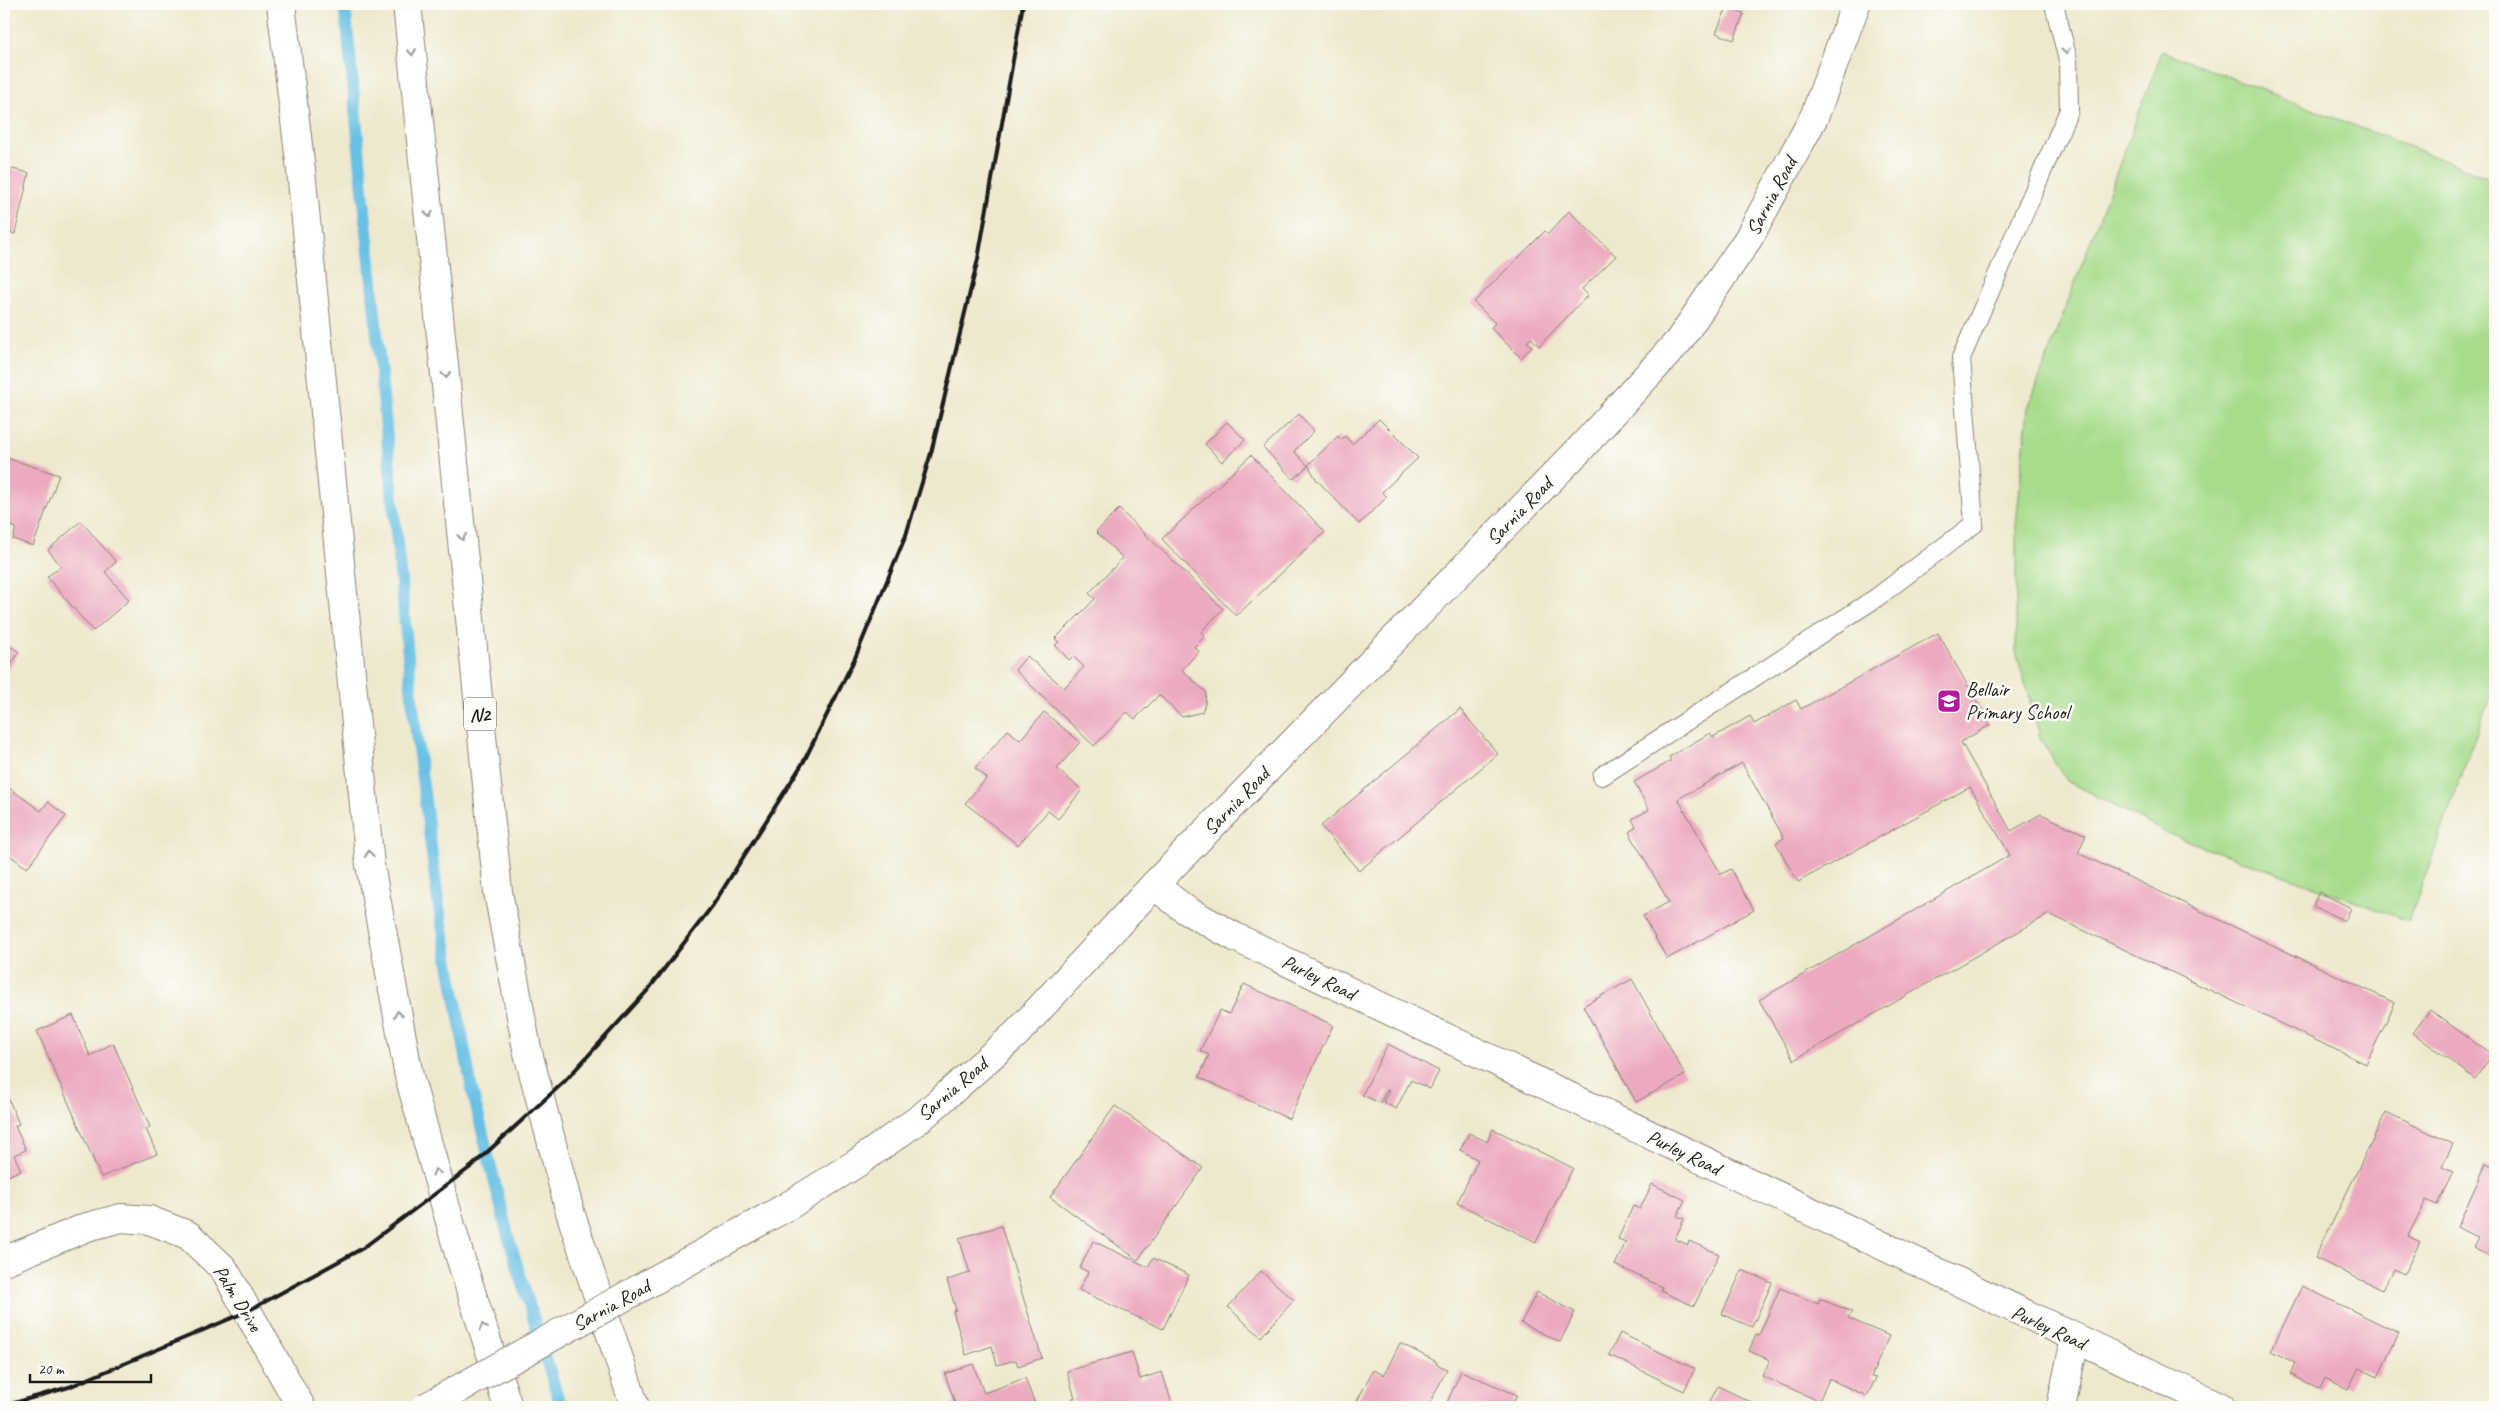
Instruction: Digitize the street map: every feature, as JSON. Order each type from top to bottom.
[{"type":"main road","points":[[281,4],[301,170],[370,865],[409,1076],[459,1254],[508,1407]]},
{"type":"main road","name":"N2","points":[[407,4],[498,892],[527,1049],[570,1212],[635,1407]]},
{"type":"main road","name":"Sarnia Road","points":[[426,1407],[788,1206],[857,1163],[922,1116],[1016,1034],[1154,885],[1580,449],[1678,342],[1748,240],[1809,125],[1856,4]]},
{"type":"main road","name":"Purley Road","points":[[1154,885],[1186,910],[1235,938],[2221,1407]]},
{"type":"main road","name":"Palm Drive","points":[[4,1261],[87,1227],[121,1218],[149,1220],[188,1235],[224,1269],[301,1407]]},
{"type":"main road","points":[[2061,1407],[2075,1339]]},
{"type":"lane","points":[[1602,776],[1876,598],[1974,524],[1961,358],[2069,110],[2068,60],[2054,4]]},
{"type":"green space","points":[[2162,51],[2495,180],[2495,683],[2409,921],[2166,833],[2067,781],[2041,740],[2016,652],[2016,525],[2028,408]]},
{"type":"building","points":[[1727,7],[1744,13],[1734,40],[1716,33]]},
{"type":"building","points":[[4,167],[29,173],[15,234],[4,232]]},
{"type":"building","points":[[1569,211],[1616,256],[1582,289],[1588,295],[1539,346],[1531,338],[1527,342],[1532,346],[1521,358],[1491,328],[1495,323],[1474,302],[1545,231],[1548,234]]},
{"type":"building","points":[[1299,414],[1314,431],[1294,451],[1308,466],[1293,479],[1263,447]]},
{"type":"building","points":[[1379,419],[1418,458],[1382,492],[1387,497],[1359,524],[1316,479],[1308,465],[1338,436],[1341,440],[1345,436],[1352,444]]},
{"type":"building","points":[[1227,422],[1245,440],[1222,462],[1205,444]]},
{"type":"building","points":[[1251,455],[1325,532],[1236,616],[1162,539]]},
{"type":"building","points":[[4,457],[59,475],[33,546],[13,539],[16,528],[4,524]]},
{"type":"building","points":[[1119,509],[1223,609],[1201,632],[1205,636],[1194,647],[1199,651],[1182,670],[1206,692],[1202,712],[1182,717],[1159,695],[1135,719],[1127,712],[1094,746],[1015,670],[1027,656],[1064,688],[1084,667],[1073,656],[1069,660],[1055,645],[1059,642],[1055,639],[1095,599],[1089,593],[1123,558],[1096,532]]},
{"type":"building","points":[[81,521],[116,562],[105,572],[129,600],[93,631],[47,577],[61,566],[48,550]]},
{"type":"building","points":[[1938,633],[1990,725],[1961,742],[2011,831],[2041,814],[2086,835],[2078,853],[2395,1003],[2366,1064],[2049,914],[1794,1060],[1759,1000],[2010,855],[1970,787],[1798,882],[1776,843],[1784,838],[1742,763],[1678,799],[1721,874],[1731,869],[1754,910],[1667,959],[1643,916],[1669,902],[1629,832],[1636,827],[1632,819],[1649,810],[1634,782],[1671,761],[1669,757],[1710,733],[1713,737],[1750,716],[1754,724],[1796,700],[1801,709]]},
{"type":"building","points":[[4,642],[19,652],[4,676]]},
{"type":"building","points":[[1460,709],[1498,754],[1359,871],[1321,826]]},
{"type":"building","points":[[1044,712],[1080,742],[1057,769],[1082,790],[1058,819],[1048,811],[1018,845],[965,803],[987,778],[975,768],[1008,730],[1020,740]]},
{"type":"building","points":[[5,785],[41,811],[48,802],[66,816],[27,868],[4,851]]},
{"type":"building","points":[[2319,892],[2351,908],[2345,921],[2313,906]]},
{"type":"building","points":[[1632,979],[1685,1075],[1636,1102],[1583,1006]]},
{"type":"building","points":[[1244,984],[1333,1025],[1289,1119],[1199,1077],[1209,1055],[1200,1051],[1220,1010],[1229,1014]]},
{"type":"building","points":[[2430,1010],[2492,1055],[2475,1079],[2413,1033]]},
{"type":"building","points":[[73,1015],[90,1056],[113,1043],[150,1127],[146,1129],[157,1154],[101,1177],[37,1031]]},
{"type":"building","points":[[1388,1044],[1439,1071],[1430,1089],[1411,1080],[1396,1109],[1383,1102],[1389,1091],[1387,1090],[1380,1103],[1362,1095]]},
{"type":"building","points":[[4,1088],[19,1124],[15,1126],[26,1150],[14,1155],[21,1170],[4,1178]]},
{"type":"building","points":[[1115,1106],[1203,1168],[1138,1260],[1050,1197]]},
{"type":"building","points":[[2386,1112],[2453,1144],[2442,1167],[2453,1172],[2437,1205],[2426,1200],[2408,1236],[2420,1242],[2404,1274],[2393,1269],[2382,1290],[2315,1258]]},
{"type":"building","points":[[1493,1129],[1573,1168],[1536,1242],[1457,1203],[1478,1160],[1460,1150],[1469,1133],[1487,1142]]},
{"type":"building","points":[[2486,1164],[2495,1168],[2495,1259],[2473,1248],[2478,1238],[2457,1227]]},
{"type":"building","points":[[1652,1184],[1685,1200],[1677,1216],[1684,1219],[1675,1239],[1688,1245],[1689,1241],[1719,1254],[1694,1306],[1661,1291],[1662,1287],[1615,1265],[1626,1242],[1618,1239],[1633,1206],[1640,1209]]},
{"type":"building","points":[[1001,1226],[1042,1358],[1018,1366],[1016,1360],[997,1365],[992,1346],[966,1355],[953,1311],[956,1310],[947,1280],[970,1273],[959,1238]]},
{"type":"building","points":[[1093,1241],[1148,1267],[1153,1258],[1189,1275],[1163,1329],[1079,1290],[1088,1272],[1080,1268]]},
{"type":"building","points":[[1742,1270],[1772,1283],[1752,1327],[1722,1314]]},
{"type":"building","points":[[1261,1271],[1294,1300],[1261,1337],[1228,1307]]},
{"type":"building","points":[[2302,1286],[2399,1333],[2378,1377],[2359,1368],[2348,1389],[2325,1378],[2320,1389],[2290,1374],[2295,1363],[2271,1351]]},
{"type":"building","points":[[1780,1288],[1818,1304],[1820,1299],[1852,1312],[1848,1318],[1889,1336],[1871,1377],[1876,1378],[1867,1396],[1829,1379],[1819,1401],[1762,1376],[1770,1360],[1749,1351],[1756,1334],[1759,1335]]},
{"type":"building","points":[[1537,1292],[1575,1312],[1560,1342],[1521,1323]]},
{"type":"building","points":[[1620,1333],[1695,1369],[1684,1391],[1609,1355]]},
{"type":"building","points":[[1400,1343],[1447,1369],[1428,1407],[1417,1403],[1415,1407],[1354,1407],[1373,1370],[1384,1375]]},
{"type":"building","points":[[1132,1352],[1140,1379],[1162,1372],[1173,1407],[1075,1407],[1072,1398],[1075,1398],[1067,1371]]},
{"type":"building","points":[[973,1364],[984,1393],[1025,1378],[1036,1407],[951,1407],[950,1405],[955,1403],[945,1374]]},
{"type":"building","points":[[1461,1371],[1517,1395],[1513,1402],[1526,1407],[1445,1407]]},
{"type":"building","points":[[1718,1386],[1755,1404],[1753,1407],[1707,1407]]},
{"type":"waterway","points":[[345,4],[414,717],[439,908],[472,1090],[508,1236],[561,1407]]},
{"type":"railway","points":[[4,1406],[69,1387],[246,1312],[363,1248],[472,1166],[565,1081],[648,990],[713,905],[804,761],[855,658],[906,535],[931,453],[978,259],[1023,4]]},
{"type":"place","name":"Bellair Primary School","points":[[1949,701]]}]
